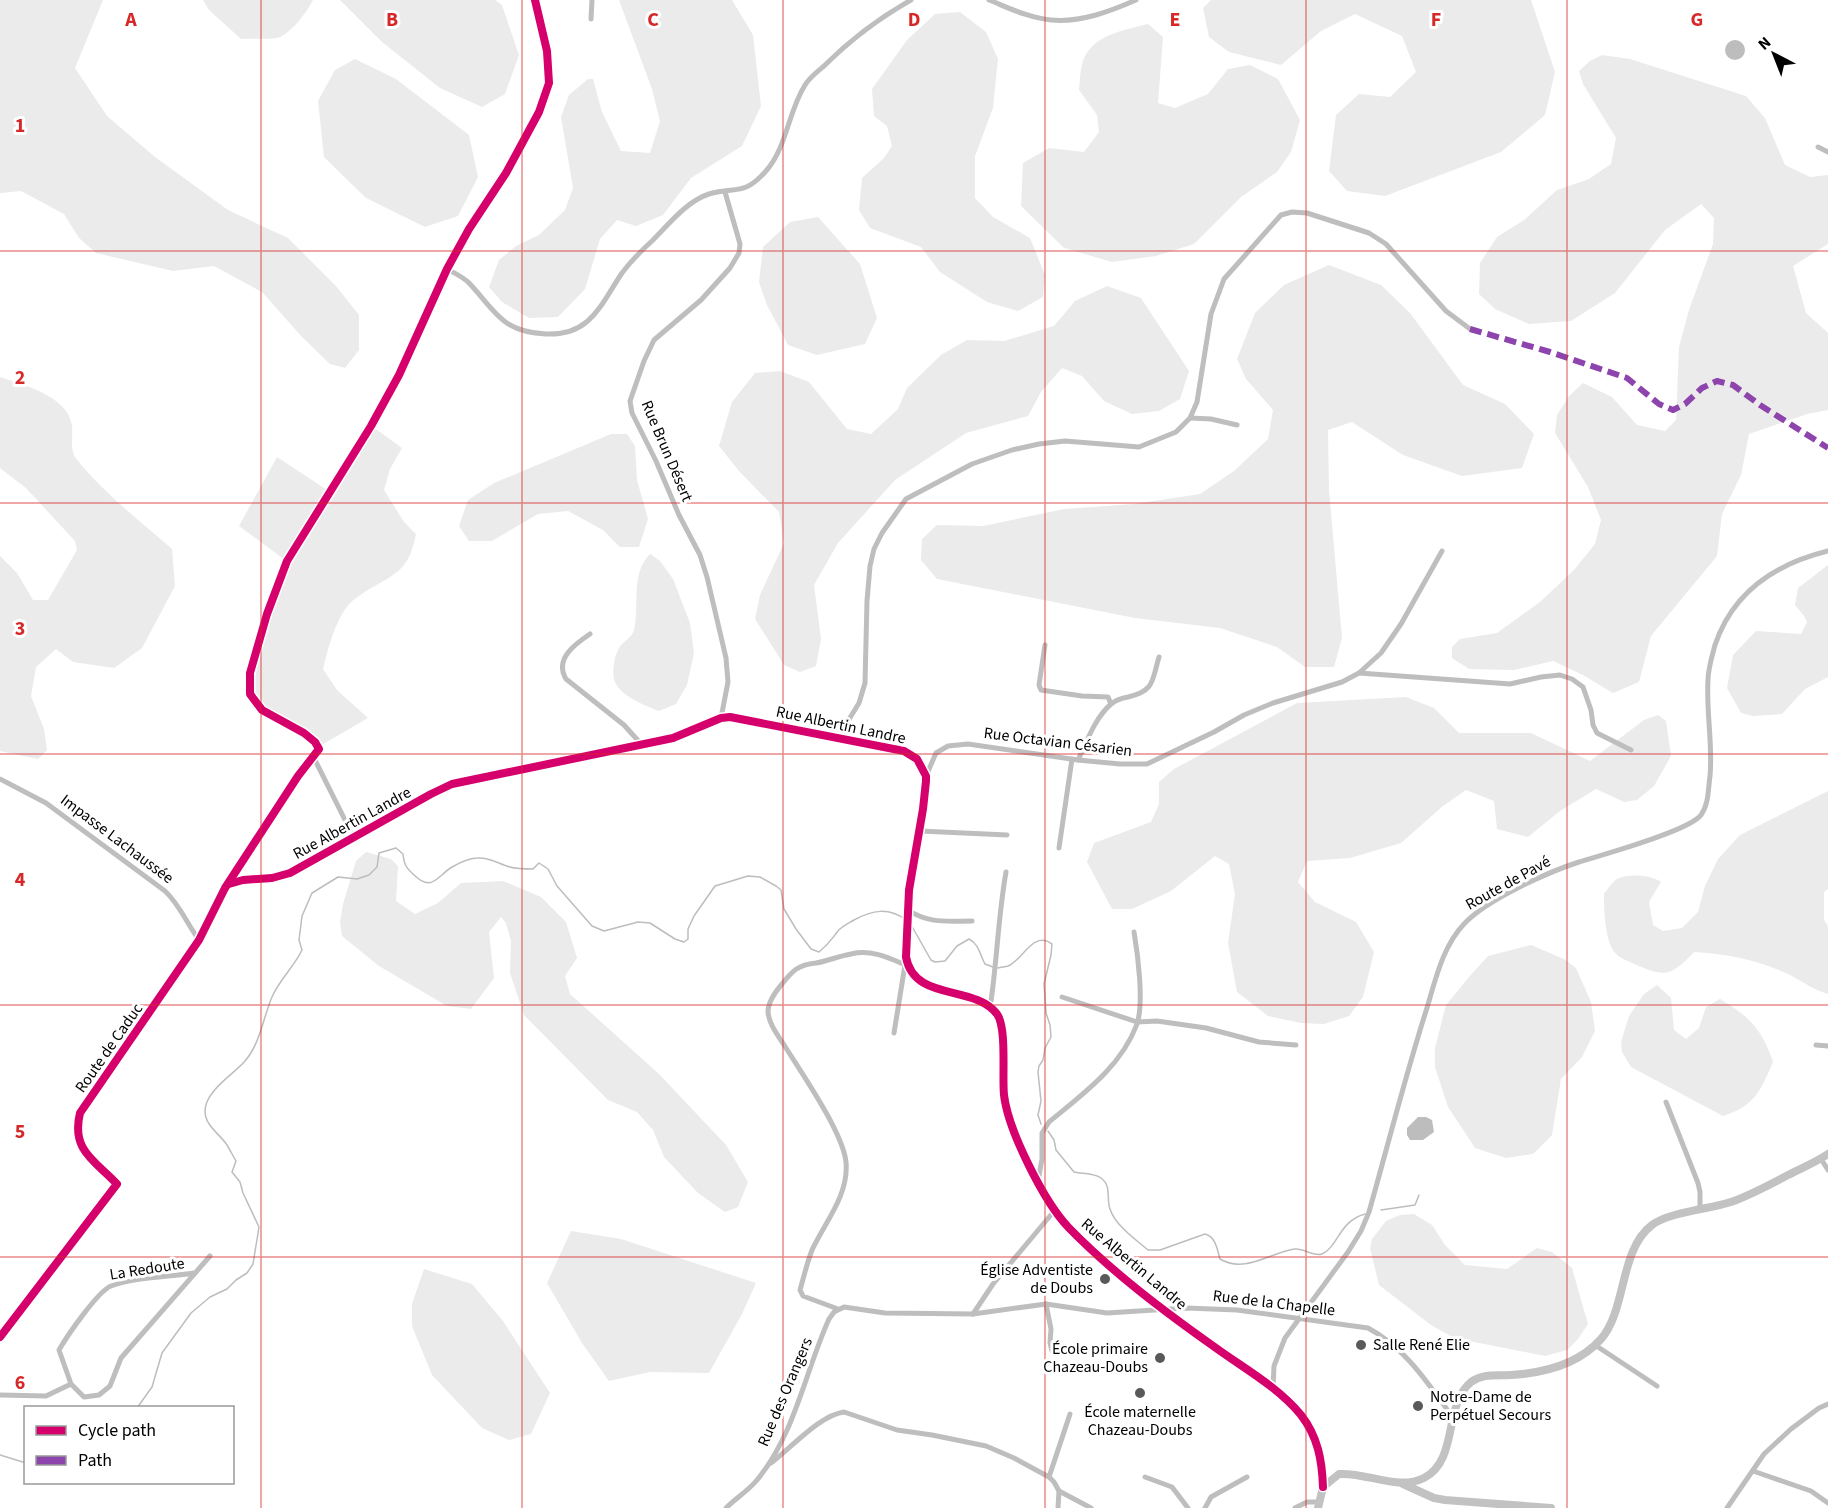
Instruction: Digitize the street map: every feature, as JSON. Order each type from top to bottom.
[{"type":"main road","points":[[1402,1483],[1423,1478],[1436,1467],[1442,1456],[1461,1395],[1477,1378],[1488,1375],[1532,1373],[1555,1368],[1582,1356],[1595,1345],[1610,1326],[1627,1269],[1644,1233],[1653,1224],[1731,1202],[1824,1156]]},
{"type":"main road","points":[[1318,1505],[1323,1487],[1332,1479],[1343,1474],[1402,1483],[1439,1499],[1551,1508]]},
{"type":"street","points":[[354,838],[313,756],[319,749],[315,742],[304,733],[262,710],[250,694],[250,673],[267,614],[287,561],[371,426],[404,365],[447,269],[469,229],[506,172],[539,112],[549,83],[547,51],[535,0]]},
{"type":"street","points":[[591,19],[592,0]]},
{"type":"street","points":[[447,269],[469,283],[498,317],[508,325],[521,331],[543,334],[570,331],[602,307],[624,270],[679,214],[709,194],[739,191],[752,186],[774,160],[805,84],[852,40],[891,11],[911,0]]},
{"type":"street","points":[[989,0],[1019,13],[1051,20],[1091,16],[1136,0]]},
{"type":"street","points":[[1818,147],[1828,152]]},
{"type":"street","name":"Rue Brun Désert","points":[[721,718],[728,682],[726,658],[707,577],[700,555],[679,515],[652,451],[635,420],[630,401],[654,340],[701,300],[730,268],[739,253],[738,237],[725,192]]},
{"type":"street","points":[[843,738],[848,721],[859,703],[865,683],[868,589],[874,549],[882,533],[906,499],[972,464],[1012,450],[1065,441],[1139,447],[1176,432],[1190,418],[1197,402],[1211,314],[1224,279],[1281,215],[1292,212],[1308,213],[1369,233],[1386,244],[1446,311],[1470,329]]},
{"type":"street","points":[[1190,418],[1211,419],[1237,425]]},
{"type":"street","name":"Rue Octavian Césarien","points":[[926,776],[936,753],[948,746],[968,744],[1075,759],[1120,764],[1147,764],[1244,715],[1273,703],[1342,682],[1359,673],[1381,653],[1401,624],[1442,551]]},
{"type":"street","name":"Route de Pavé","points":[[1273,1388],[1277,1353],[1285,1338],[1348,1252],[1369,1212],[1422,1023],[1447,949],[1455,935],[1476,913],[1552,873],[1646,841],[1698,819],[1707,805],[1711,765],[1708,677],[1712,655],[1726,619],[1754,585],[1801,560],[1828,551]]},
{"type":"street","points":[[590,634],[572,646],[561,666],[562,673],[566,679],[624,725],[642,745]]},
{"type":"street","points":[[1045,645],[1041,690],[1108,697],[1111,704]]},
{"type":"street","points":[[1059,848],[1075,759],[1111,704],[1124,697],[1146,691],[1152,681],[1159,657]]},
{"type":"street","points":[[1359,673],[1510,684],[1560,675],[1572,679],[1583,687],[1597,733],[1631,750]]},
{"type":"street","name":"Rue Albertin Landre","points":[[229,884],[290,873],[430,794],[463,781],[679,736],[721,718],[730,717],[910,753],[917,759],[926,776]]},
{"type":"street","name":"Route de Caduc","points":[[0,1336],[117,1184],[84,1152],[78,1141],[76,1127],[80,1113],[199,940],[225,888],[313,756]]},
{"type":"street","points":[[894,1033],[906,966],[909,890],[920,831],[926,776]]},
{"type":"street","name":"Impasse Lachaussée","points":[[0,779],[46,803],[165,891],[178,905],[187,924],[199,940]]},
{"type":"street","points":[[920,831],[1007,835]]},
{"type":"street","points":[[838,1310],[803,1296],[800,1290],[813,1250],[841,1195],[846,1174],[845,1155],[815,1095],[774,1027],[768,1011],[770,1003],[798,967],[853,953],[871,952],[906,966],[932,988],[982,1002],[990,1008],[996,970],[999,912],[1006,872]]},
{"type":"street","points":[[908,912],[928,920],[972,921]]},
{"type":"street","points":[[1038,1181],[1042,1159],[1042,1133],[1046,1125],[1114,1065],[1137,1022],[1139,961],[1134,933]]},
{"type":"street","points":[[1062,997],[1137,1022],[1156,1021],[1206,1028],[1258,1042],[1296,1045]]},
{"type":"street","name":"Rue Albertin Landre","points":[[990,1008],[1000,1022],[1004,1095],[1009,1119],[1038,1181],[1055,1210],[1068,1226],[1111,1267],[1166,1311],[1273,1388],[1302,1416],[1318,1444],[1323,1487]]},
{"type":"street","points":[[1816,1045],[1828,1046]]},
{"type":"street","points":[[1666,1102],[1698,1183],[1700,1210]]},
{"type":"street","points":[[1824,1156],[1828,1170]]},
{"type":"street","points":[[973,1314],[993,1284],[1055,1210]]},
{"type":"street","points":[[194,1273],[210,1256]]},
{"type":"street","name":"La Redoute","points":[[194,1273],[121,1358],[111,1386],[99,1395],[84,1397],[71,1384],[59,1350],[70,1330],[109,1287],[194,1273]]},
{"type":"street","points":[[1046,1304],[1051,1329],[1052,1352]]},
{"type":"street","name":"Rue de la Chapelle","points":[[838,1310],[844,1307],[885,1313],[973,1314],[1046,1304],[1097,1313],[1166,1311],[1186,1308],[1226,1309],[1368,1328],[1384,1337],[1416,1367],[1454,1419]]},
{"type":"street","name":"Rue des Orangers","points":[[726,1508],[756,1481],[783,1439],[829,1319],[838,1310]]},
{"type":"street","points":[[1595,1345],[1657,1386]]},
{"type":"street","points":[[0,1395],[45,1396],[71,1384]]},
{"type":"street","points":[[1727,1508],[1764,1454],[1791,1429],[1828,1404]]},
{"type":"street","points":[[767,1466],[810,1430],[828,1418],[844,1412],[897,1430],[986,1446],[1014,1458],[1054,1482],[1059,1491],[1058,1508]]},
{"type":"street","points":[[1049,1477],[1070,1414]]},
{"type":"street","points":[[1753,1471],[1811,1491],[1828,1503]]},
{"type":"street","points":[[1145,1477],[1172,1487],[1188,1508]]},
{"type":"street","points":[[1205,1508],[1211,1497],[1247,1477]]},
{"type":"street","points":[[1059,1491],[1091,1508]]},
{"type":"street","points":[[1437,1508],[1439,1499]]},
{"type":"street","points":[[1295,1508],[1307,1502],[1318,1505]]},
{"type":"shaded area","points":[[0,0],[103,0],[75,68],[107,116],[155,157],[228,210],[288,238],[336,286],[359,315],[359,350],[345,368],[330,364],[302,337],[262,292],[214,266],[173,271],[96,253],[79,238],[64,214],[21,191],[0,193]]},
{"type":"shaded area","points":[[203,0],[313,0],[299,21],[280,37],[241,39],[209,10]]},
{"type":"shaded area","points":[[340,0],[495,0],[502,5],[519,55],[505,94],[482,107],[440,88],[382,42]]},
{"type":"shaded area","points":[[619,0],[732,0],[753,35],[761,106],[742,146],[691,178],[663,215],[636,226],[617,220],[600,239],[585,289],[558,317],[529,318],[502,302],[489,287],[499,260],[516,246],[539,235],[565,210],[573,188],[561,117],[569,95],[588,79],[593,79],[602,112],[621,151],[650,153],[660,121],[652,89]]},
{"type":"shaded area","points":[[1211,0],[1531,0],[1555,72],[1545,115],[1501,152],[1385,196],[1347,191],[1329,171],[1336,115],[1359,94],[1390,97],[1416,72],[1402,36],[1355,14],[1321,31],[1281,65],[1229,52],[1209,37],[1203,8]]},
{"type":"shaded area","points":[[960,12],[986,32],[998,59],[993,108],[975,156],[975,198],[993,217],[1030,238],[1045,275],[1043,297],[1018,311],[987,302],[940,272],[921,247],[870,228],[859,210],[862,178],[884,158],[892,146],[887,126],[874,116],[872,89],[907,40],[935,14]]},
{"type":"shaded area","points":[[1148,24],[1163,37],[1158,103],[1175,108],[1208,94],[1228,69],[1250,65],[1278,79],[1300,120],[1291,152],[1277,172],[1241,197],[1194,244],[1156,256],[1112,262],[1064,248],[1021,206],[1023,163],[1049,148],[1084,152],[1099,132],[1097,115],[1079,90],[1082,64],[1087,52],[1101,39]]},
{"type":"shaded area","points":[[1735,40],[1742,43],[1745,50],[1742,57],[1735,60],[1728,57],[1725,50],[1728,43]]},
{"type":"shaded area","points":[[1602,55],[1630,59],[1746,96],[1765,118],[1785,165],[1810,177],[1828,175],[1828,244],[1793,266],[1806,313],[1828,333],[1828,410],[1807,414],[1749,434],[1741,475],[1722,514],[1717,556],[1651,636],[1639,682],[1613,693],[1553,661],[1514,670],[1469,669],[1452,658],[1452,647],[1460,639],[1497,633],[1540,602],[1574,570],[1595,544],[1601,520],[1588,487],[1555,433],[1557,415],[1569,396],[1583,383],[1612,397],[1637,425],[1665,431],[1676,420],[1679,347],[1689,310],[1713,244],[1714,218],[1701,204],[1665,230],[1615,293],[1571,321],[1529,324],[1495,309],[1479,294],[1480,263],[1497,237],[1524,220],[1557,190],[1589,179],[1611,164],[1616,138],[1583,84],[1579,71],[1590,61]]},
{"type":"shaded area","points":[[355,59],[396,79],[469,135],[478,177],[458,216],[425,227],[366,198],[324,157],[318,101],[335,70]]},
{"type":"shaded area","points":[[818,217],[860,264],[877,318],[865,344],[817,355],[788,345],[767,305],[759,282],[763,247],[790,222]]},
{"type":"shaded area","points":[[1329,265],[1381,285],[1410,313],[1463,385],[1505,404],[1534,434],[1522,468],[1462,476],[1403,455],[1352,422],[1328,430],[1329,490],[1342,638],[1334,667],[1305,667],[1277,647],[1220,628],[1135,618],[937,579],[921,560],[922,539],[937,525],[983,526],[1064,509],[1134,504],[1200,494],[1234,471],[1268,439],[1273,410],[1246,379],[1237,359],[1255,313],[1284,285]]},
{"type":"shaded area","points":[[1107,286],[1141,298],[1189,371],[1180,399],[1159,411],[1132,414],[1104,401],[1082,376],[1062,368],[1041,392],[1028,416],[966,433],[895,480],[838,543],[814,585],[821,639],[816,666],[800,672],[784,665],[755,619],[760,595],[784,543],[779,512],[739,471],[719,446],[732,402],[755,373],[780,371],[809,382],[847,429],[871,434],[898,409],[907,388],[941,355],[967,340],[1004,341],[1054,326],[1075,301]]},
{"type":"shaded area","points":[[0,377],[44,393],[63,407],[72,426],[72,446],[75,457],[109,494],[172,549],[175,586],[142,648],[114,668],[73,662],[56,649],[36,667],[31,696],[44,729],[47,750],[38,759],[0,751],[0,556],[17,573],[33,600],[48,600],[77,550],[75,541],[26,488],[0,468]]},
{"type":"shaded area","points":[[373,427],[402,448],[390,469],[384,490],[404,522],[416,534],[410,556],[400,569],[351,602],[336,626],[323,669],[337,690],[368,718],[318,747],[306,733],[260,705],[252,693],[266,625],[283,575],[310,526]]},
{"type":"shaded area","points":[[611,434],[627,434],[635,446],[637,480],[648,519],[639,547],[620,547],[603,530],[568,511],[538,514],[492,541],[469,541],[459,526],[468,500],[494,483]]},
{"type":"shaded area","points":[[277,457],[327,490],[285,560],[239,526]]},
{"type":"shaded area","points":[[650,554],[660,561],[673,579],[690,623],[694,653],[687,685],[676,704],[659,711],[624,693],[616,684],[614,676],[617,652],[634,630],[638,580],[644,562]]},
{"type":"shaded area","points":[[1828,565],[1828,677],[1805,689],[1782,714],[1753,716],[1741,713],[1727,688],[1733,655],[1756,631],[1801,634],[1807,622],[1795,605],[1798,588]]},
{"type":"shaded area","points":[[1406,697],[1434,708],[1459,733],[1531,733],[1590,761],[1644,720],[1658,715],[1666,721],[1671,756],[1654,786],[1637,800],[1624,802],[1596,789],[1560,811],[1528,837],[1497,829],[1494,801],[1466,790],[1443,806],[1401,843],[1350,858],[1307,861],[1298,882],[1315,902],[1356,922],[1374,952],[1363,997],[1349,1016],[1324,1024],[1301,1023],[1268,1016],[1237,992],[1228,943],[1235,894],[1229,864],[1215,856],[1171,891],[1132,909],[1112,909],[1087,862],[1094,843],[1151,822],[1159,804],[1159,782],[1174,769],[1297,703]]},
{"type":"shaded area","points":[[1828,791],[1828,889],[1824,892],[1824,920],[1828,926],[1828,994],[1778,970],[1731,956],[1694,952],[1679,967],[1672,971],[1659,973],[1632,963],[1615,952],[1610,945],[1607,931],[1604,894],[1615,880],[1628,876],[1640,876],[1661,882],[1649,902],[1653,925],[1663,931],[1682,928],[1698,912],[1705,886],[1718,859],[1740,835]]},
{"type":"shaded area","points":[[366,852],[391,859],[398,866],[396,901],[415,914],[438,903],[461,883],[503,881],[541,897],[566,922],[577,958],[565,976],[570,994],[659,1074],[726,1145],[748,1182],[738,1207],[725,1212],[698,1193],[664,1157],[653,1130],[637,1112],[608,1100],[524,1015],[510,973],[511,941],[506,923],[501,917],[489,932],[494,978],[471,1009],[447,1006],[379,966],[342,936],[340,922],[343,904],[356,861]]},
{"type":"shaded area","points":[[1531,945],[1564,959],[1576,968],[1591,1002],[1595,1031],[1582,1057],[1561,1079],[1552,1135],[1533,1154],[1506,1158],[1475,1148],[1448,1107],[1435,1067],[1435,1048],[1446,1005],[1488,956]]},
{"type":"shaded area","points":[[1657,985],[1671,998],[1674,1030],[1686,1039],[1699,1028],[1706,1007],[1720,999],[1739,1011],[1753,1024],[1764,1041],[1773,1062],[1756,1096],[1750,1102],[1723,1116],[1631,1067],[1622,1052],[1621,1042],[1629,1016],[1644,994]]},
{"type":"shaded area","points":[[1418,1117],[1432,1120],[1434,1132],[1423,1140],[1410,1140],[1407,1128]]},
{"type":"shaded area","points":[[1414,1214],[1432,1225],[1445,1245],[1465,1265],[1507,1269],[1537,1248],[1552,1252],[1572,1268],[1588,1324],[1578,1339],[1567,1350],[1545,1356],[1454,1338],[1431,1325],[1379,1285],[1370,1248],[1372,1239],[1386,1221],[1400,1215]]},
{"type":"shaded area","points":[[571,1231],[621,1239],[756,1283],[742,1314],[709,1373],[650,1372],[609,1381],[582,1343],[547,1283]]},
{"type":"shaded area","points":[[424,1269],[472,1284],[503,1321],[550,1393],[531,1434],[509,1440],[482,1428],[432,1375],[412,1326],[412,1304]]},
{"type":"waterway","points":[[138,1406],[152,1387],[162,1353],[191,1313],[210,1297],[227,1289],[247,1273],[253,1264],[259,1227],[240,1182],[232,1172],[236,1161],[227,1145],[207,1121],[206,1104],[221,1083],[245,1061],[258,1039],[275,991],[302,950],[299,940],[302,916],[312,893],[338,877],[357,879],[369,875],[377,867],[379,853],[396,848],[403,854],[409,870],[419,880],[429,883],[452,867],[475,858],[522,869],[533,869],[539,863],[548,869],[557,886],[592,926],[604,931],[638,922],[650,923],[684,942],[688,939],[688,929],[694,916],[715,886],[748,876],[760,877],[781,890],[784,909],[796,929],[811,949],[819,952],[841,928],[867,914],[887,912],[906,920]]},
{"type":"waterway","points":[[910,923],[931,960],[945,961],[957,946],[969,939],[977,947],[985,964],[993,967]]},
{"type":"waterway","points":[[998,968],[1013,963],[1034,943],[1045,941],[1052,944],[1044,984],[1046,1013],[1051,1037],[1038,1072],[1041,1101],[1038,1115],[1041,1124]]},
{"type":"waterway","points":[[1048,1131],[1054,1140],[1056,1150],[1074,1172],[1095,1175],[1104,1181],[1108,1188],[1109,1205],[1116,1221],[1148,1250],[1160,1250],[1205,1234],[1214,1241],[1220,1259],[1229,1263],[1258,1261],[1295,1249],[1319,1255],[1332,1246],[1350,1222],[1365,1214]]},
{"type":"waterway","points":[[1381,1210],[1415,1205],[1419,1195]]},
{"type":"waterway","points":[[0,1455],[24,1462]]},
{"type":"marked path","points":[[1470,329],[1550,352],[1627,378],[1659,404],[1673,410],[1685,404],[1702,388],[1717,381],[1733,385],[1828,448]]},
{"type":"cycle path","points":[[0,1337],[117,1184],[86,1153],[79,1136],[80,1113],[199,940],[225,888],[298,776],[319,749],[315,742],[304,733],[262,710],[250,694],[250,673],[267,614],[287,561],[371,426],[399,375],[447,269],[469,229],[506,173],[539,112],[549,83],[547,51],[535,0]]},
{"type":"cycle path","points":[[229,884],[290,873],[452,784],[673,738],[721,718],[730,717],[904,751],[917,759],[926,776],[923,809],[909,890],[906,957],[911,971],[920,981],[932,987],[974,999],[987,1005],[997,1014],[1002,1030],[1004,1095],[1012,1127],[1039,1184],[1059,1216],[1103,1261],[1197,1334],[1261,1379],[1292,1405],[1307,1423],[1315,1440],[1322,1467],[1323,1487]]},
{"type":"place","name":"Église Adventiste de Doubs","points":[[1105,1279]]},
{"type":"place","name":"Salle René Elie","points":[[1361,1345]]},
{"type":"place","name":"École primaire Chazeau-Doubs","points":[[1160,1358]]},
{"type":"place","name":"École maternelle Chazeau-Doubs","points":[[1140,1393]]},
{"type":"place","name":"Notre-Dame de Perpétuel Secours","points":[[1418,1406]]}]
